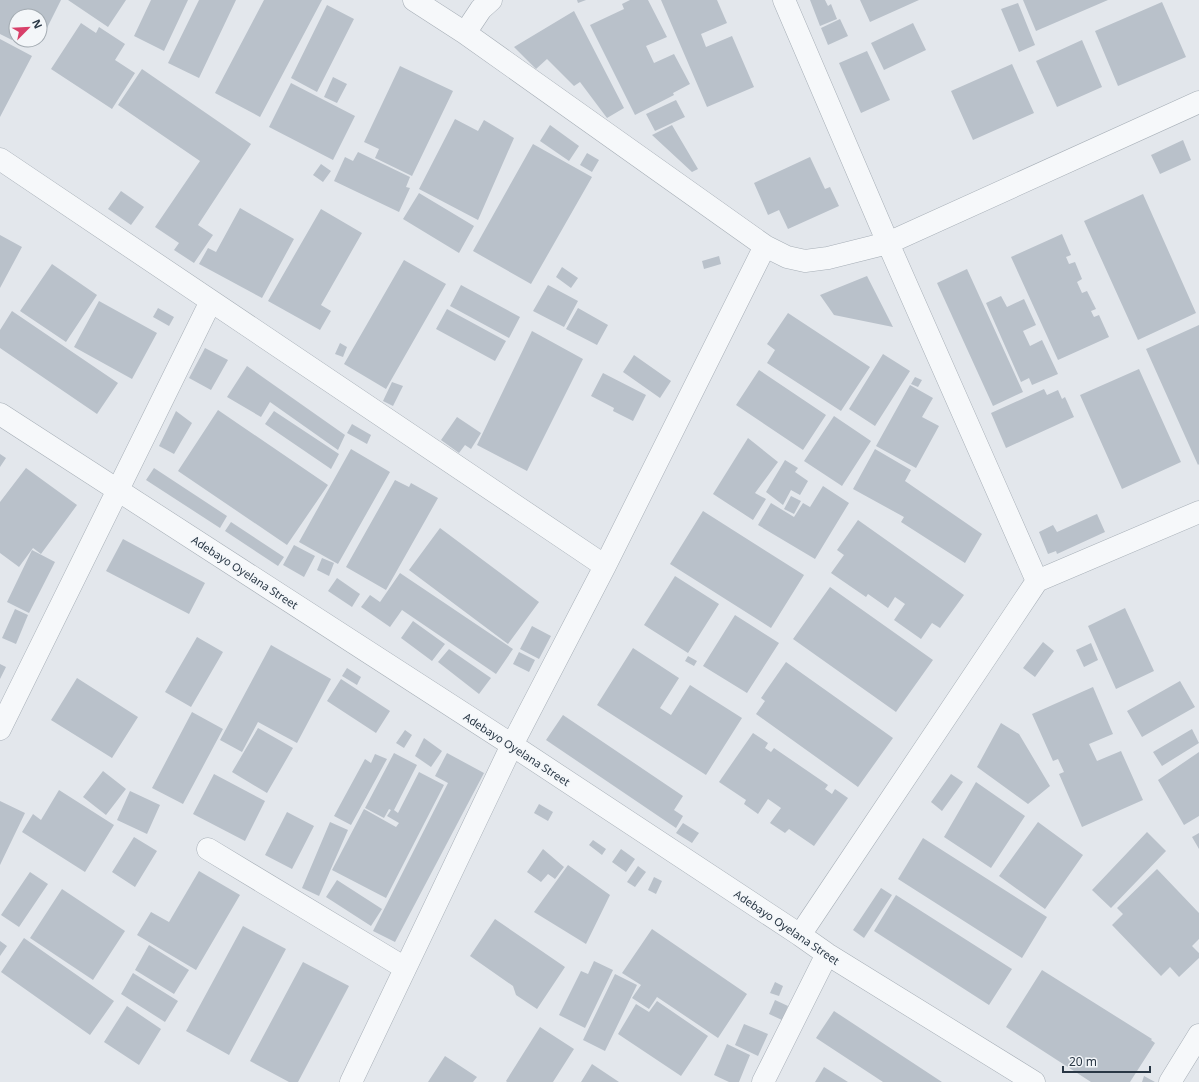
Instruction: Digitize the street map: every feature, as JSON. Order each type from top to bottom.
[{"type":"street","points":[[414,0],[465,33],[764,246],[787,257],[805,261],[828,258],[888,243],[1199,102]]},
{"type":"street","points":[[465,33],[481,9],[491,0]]},
{"type":"street","points":[[784,0],[888,243],[1037,581]]},
{"type":"street","points":[[0,160],[211,300],[605,566]]},
{"type":"street","points":[[350,1082],[512,745],[605,566],[764,246]]},
{"type":"street","points":[[0,729],[211,300]]},
{"type":"street","name":"Adebayo Oyelana Street","points":[[0,414],[512,745],[827,954],[1034,1082]]},
{"type":"street","points":[[800,935],[1037,581],[1199,512]]},
{"type":"street","points":[[208,849],[405,968]]},
{"type":"street","points":[[763,1082],[827,954]]},
{"type":"street","points":[[1170,1082],[1199,1035]]},
{"type":"building","points":[[0,0],[61,0],[48,26],[48,8],[8,8],[8,38],[0,34]]},
{"type":"building","points":[[68,0],[126,0],[108,27]]},
{"type":"building","points":[[151,0],[188,0],[164,51],[134,36]]},
{"type":"building","points":[[199,0],[236,0],[199,78],[168,63]]},
{"type":"building","points":[[264,0],[322,0],[260,117],[215,93]]},
{"type":"building","points":[[577,0],[586,0],[578,3]]},
{"type":"building","points":[[630,0],[648,0],[667,37],[646,46],[654,63],[674,54],[690,84],[673,93],[674,95],[635,115],[590,25],[624,9],[622,4]]},
{"type":"building","points":[[661,0],[717,0],[727,23],[701,34],[706,47],[732,36],[754,87],[707,107]]},
{"type":"building","points":[[810,0],[825,0],[828,6],[831,4],[837,19],[820,26]]},
{"type":"building","points":[[860,0],[919,0],[870,22]]},
{"type":"building","points":[[1023,0],[1108,0],[1036,31]]},
{"type":"building","points":[[1162,2],[1186,57],[1118,86],[1095,31]]},
{"type":"building","points":[[1018,3],[1035,45],[1019,52],[1001,9]]},
{"type":"building","points":[[327,5],[354,19],[317,92],[291,78]]},
{"type":"building","points":[[574,11],[624,108],[607,118],[580,82],[574,86],[547,59],[536,69],[514,47]]},
{"type":"building","points":[[840,19],[848,36],[828,45],[821,28]]},
{"type":"building","points":[[81,23],[96,33],[99,27],[125,44],[115,60],[135,73],[112,109],[51,69]]},
{"type":"building","points":[[913,23],[926,50],[884,70],[871,43]]},
{"type":"building","points":[[0,39],[8,43],[8,48],[17,48],[32,56],[0,117]]},
{"type":"building","points":[[1082,40],[1102,87],[1057,107],[1036,61]]},
{"type":"building","points":[[867,51],[890,100],[861,113],[839,63]]},
{"type":"building","points":[[1012,64],[1034,113],[973,140],[951,91]]},
{"type":"building","points":[[400,66],[453,91],[412,176],[375,158],[379,149],[364,142]]},
{"type":"building","points":[[142,69],[251,144],[198,225],[213,235],[194,263],[174,250],[179,243],[155,227],[200,161],[118,105]]},
{"type":"building","points":[[333,77],[347,84],[337,103],[324,97]]},
{"type":"building","points":[[291,83],[355,116],[333,160],[269,127]]},
{"type":"building","points":[[676,100],[685,117],[655,131],[646,114]]},
{"type":"building","points":[[455,119],[478,131],[484,120],[514,138],[478,220],[419,189]]},
{"type":"building","points":[[550,125],[579,146],[569,161],[540,141]]},
{"type":"building","points":[[672,125],[698,169],[692,172],[652,135]]},
{"type":"building","points":[[1183,140],[1191,160],[1160,174],[1151,155]]},
{"type":"building","points":[[533,144],[592,177],[531,284],[473,251]]},
{"type":"building","points":[[358,152],[410,177],[406,187],[410,188],[399,212],[334,181],[345,157],[353,161]]},
{"type":"building","points":[[587,153],[599,160],[592,172],[580,165]]},
{"type":"building","points":[[810,157],[825,189],[830,187],[839,206],[788,229],[779,210],[768,215],[754,183]]},
{"type":"building","points":[[321,164],[331,171],[323,182],[313,175]]},
{"type":"building","points":[[121,191],[144,207],[131,225],[108,209]]},
{"type":"building","points":[[419,193],[474,226],[459,253],[403,219]]},
{"type":"building","points":[[1143,194],[1196,313],[1138,340],[1084,221]]},
{"type":"building","points":[[240,208],[294,239],[262,298],[199,264],[208,248],[216,252]]},
{"type":"building","points":[[321,209],[362,233],[321,305],[331,311],[320,330],[268,301]]},
{"type":"building","points":[[1062,234],[1071,255],[1066,257],[1069,264],[1075,262],[1082,279],[1077,282],[1082,293],[1087,291],[1096,309],[1091,311],[1094,317],[1099,315],[1109,337],[1058,360],[1011,257]]},
{"type":"building","points":[[0,235],[22,247],[0,288]]},
{"type":"building","points":[[719,256],[721,264],[704,269],[702,261]]},
{"type":"building","points":[[404,260],[446,284],[386,389],[344,364]]},
{"type":"building","points":[[52,264],[97,295],[66,342],[20,311]]},
{"type":"building","points":[[562,267],[578,278],[571,288],[556,277]]},
{"type":"building","points":[[967,269],[1023,392],[993,406],[937,283]]},
{"type":"building","points":[[867,276],[893,327],[834,315],[820,295]]},
{"type":"building","points":[[461,285],[520,317],[509,338],[450,306]]},
{"type":"building","points":[[548,285],[578,301],[564,327],[533,311]]},
{"type":"building","points":[[1001,296],[1007,307],[1024,299],[1036,325],[1023,331],[1030,346],[1042,340],[1058,374],[1032,385],[1029,378],[1021,382],[986,303]]},
{"type":"building","points":[[99,301],[157,333],[132,379],[74,347]]},
{"type":"building","points":[[158,308],[174,317],[169,326],[153,317]]},
{"type":"building","points":[[578,308],[608,325],[597,345],[566,329]]},
{"type":"building","points":[[447,309],[506,341],[495,361],[436,329]]},
{"type":"building","points":[[12,311],[118,383],[97,414],[0,348],[0,330]]},
{"type":"building","points":[[788,313],[870,367],[841,411],[767,363],[775,350],[767,344]]},
{"type":"building","points":[[1199,325],[1199,464],[1198,465],[1146,349]]},
{"type":"building","points":[[532,331],[583,359],[527,471],[477,445]]},
{"type":"building","points":[[340,343],[347,347],[343,357],[335,354]]},
{"type":"building","points":[[205,348],[228,360],[211,390],[189,378]]},
{"type":"building","points":[[883,354],[910,371],[875,426],[849,409]]},
{"type":"building","points":[[634,355],[671,381],[660,398],[623,372]]},
{"type":"building","points":[[247,366],[345,435],[338,450],[270,402],[261,417],[227,397]]},
{"type":"building","points":[[1139,369],[1181,462],[1122,489],[1080,395]]},
{"type":"building","points":[[759,370],[826,415],[803,450],[736,405]]},
{"type":"building","points":[[603,373],[646,395],[633,421],[613,411],[614,408],[591,396]]},
{"type":"building","points":[[915,377],[922,380],[918,387],[911,384]]},
{"type":"building","points":[[392,382],[403,386],[393,406],[383,401]]},
{"type":"building","points":[[910,385],[933,398],[922,417],[939,426],[916,468],[876,446]]},
{"type":"building","points":[[1044,389],[1047,395],[1058,390],[1062,399],[1065,397],[1074,417],[1006,448],[991,413]]},
{"type":"building","points":[[218,410],[328,485],[287,545],[178,471]]},
{"type":"building","points":[[176,411],[192,423],[174,454],[159,446]]},
{"type":"building","points":[[274,411],[339,454],[331,469],[265,424]]},
{"type":"building","points":[[834,416],[871,441],[842,486],[804,461]]},
{"type":"building","points":[[457,417],[481,433],[471,449],[465,445],[459,453],[441,440]]},
{"type":"building","points":[[352,424],[371,435],[367,444],[347,433]]},
{"type":"building","points":[[748,438],[778,462],[755,493],[766,499],[753,520],[713,494]]},
{"type":"building","points":[[351,449],[390,472],[338,564],[299,542]]},
{"type":"building","points":[[875,449],[911,470],[905,481],[982,534],[965,563],[901,522],[904,517],[853,489]]},
{"type":"building","points":[[0,454],[6,458],[0,467]]},
{"type":"building","points":[[785,460],[798,468],[795,472],[808,481],[800,495],[791,490],[783,505],[766,492]]},
{"type":"building","points":[[26,468],[77,505],[41,554],[33,548],[19,567],[0,553],[0,502]]},
{"type":"building","points":[[154,468],[227,516],[220,528],[146,480]]},
{"type":"building","points":[[395,480],[409,487],[411,483],[438,498],[386,590],[346,567]]},
{"type":"building","points":[[823,486],[849,503],[815,559],[758,525],[771,503],[794,517],[803,503],[810,507]]},
{"type":"building","points":[[791,496],[801,501],[794,514],[784,509]]},
{"type":"building","points":[[703,511],[804,575],[771,628],[670,564]]},
{"type":"building","points":[[1097,514],[1105,532],[1057,554],[1056,551],[1048,554],[1039,532],[1053,525],[1057,532]]},
{"type":"building","points":[[858,520],[964,595],[940,628],[932,623],[921,639],[894,620],[905,604],[895,597],[888,608],[868,594],[866,597],[831,573],[844,555],[837,550]]},
{"type":"building","points":[[231,522],[284,557],[278,566],[225,531]]},
{"type":"building","points":[[440,528],[539,602],[508,644],[409,570]]},
{"type":"building","points":[[123,539],[205,583],[189,614],[106,571]]},
{"type":"building","points":[[294,545],[315,556],[304,577],[283,565]]},
{"type":"building","points":[[32,550],[55,562],[29,613],[7,602]]},
{"type":"building","points":[[322,558],[334,563],[329,576],[317,570]]},
{"type":"building","points":[[400,573],[513,649],[496,674],[402,610],[390,627],[361,607],[370,595],[380,602]]},
{"type":"building","points":[[675,576],[719,604],[688,653],[644,625]]},
{"type":"building","points":[[337,578],[360,594],[352,607],[328,591]]},
{"type":"building","points":[[830,587],[933,660],[896,712],[793,639]]},
{"type":"building","points":[[1125,608],[1154,671],[1116,689],[1088,626]]},
{"type":"building","points":[[15,609],[28,615],[16,644],[2,638]]},
{"type":"building","points":[[735,615],[779,643],[747,693],[703,666]]},
{"type":"building","points":[[413,621],[445,644],[432,661],[401,638]]},
{"type":"building","points":[[532,626],[551,636],[539,659],[520,649]]},
{"type":"building","points":[[197,637],[223,652],[191,707],[165,692]]},
{"type":"building","points":[[1043,642],[1054,651],[1035,677],[1023,668]]},
{"type":"building","points":[[1091,643],[1098,660],[1084,667],[1076,650]]},
{"type":"building","points":[[271,645],[331,679],[297,743],[258,722],[242,752],[220,740]]},
{"type":"building","points":[[633,648],[679,678],[660,708],[671,715],[690,685],[742,718],[706,775],[597,705]]},
{"type":"building","points":[[449,649],[491,678],[479,694],[438,662]]},
{"type":"building","points":[[519,652],[535,660],[529,672],[513,664]]},
{"type":"building","points":[[688,656],[697,661],[694,666],[685,661]]},
{"type":"building","points":[[786,662],[893,738],[858,787],[756,714],[765,701],[761,698]]},
{"type":"building","points":[[0,664],[6,667],[0,679]]},
{"type":"building","points":[[347,668],[361,677],[357,685],[342,676]]},
{"type":"building","points":[[77,678],[138,717],[112,758],[51,720]]},
{"type":"building","points":[[341,679],[390,711],[376,733],[327,701]]},
{"type":"building","points":[[1180,681],[1195,707],[1142,737],[1127,711]]},
{"type":"building","points":[[1093,687],[1113,734],[1089,744],[1097,761],[1121,751],[1143,800],[1082,827],[1059,774],[1064,772],[1058,759],[1053,761],[1032,714]]},
{"type":"building","points":[[192,712],[223,729],[183,804],[152,788]]},
{"type":"building","points":[[563,715],[683,796],[674,810],[683,816],[676,828],[546,740]]},
{"type":"building","points":[[1001,723],[1019,734],[1050,786],[1028,804],[977,767]]},
{"type":"building","points":[[258,728],[293,748],[267,793],[232,772]]},
{"type":"building","points":[[1192,729],[1199,743],[1162,766],[1153,752]]},
{"type":"building","points":[[405,730],[412,735],[404,748],[396,743]]},
{"type":"building","points":[[753,733],[768,743],[765,748],[771,752],[774,748],[828,785],[825,789],[832,794],[835,789],[848,798],[814,846],[789,829],[785,833],[770,823],[781,808],[768,799],[758,814],[744,804],[746,800],[719,782]]},
{"type":"building","points":[[424,738],[442,751],[431,767],[415,756]]},
{"type":"building","points":[[1199,752],[1199,816],[1184,825],[1158,780]]},
{"type":"building","points":[[394,753],[417,765],[394,810],[398,813],[419,772],[444,785],[386,898],[332,870],[364,809],[396,827],[399,823],[387,816],[391,810],[389,809],[384,818],[365,808]]},
{"type":"building","points":[[447,753],[484,773],[395,942],[373,931],[448,783],[435,776]]},
{"type":"building","points":[[375,754],[387,759],[351,825],[334,816],[365,759],[371,763]]},
{"type":"building","points":[[103,771],[126,789],[106,815],[83,797]]},
{"type":"building","points":[[214,774],[265,801],[245,841],[193,814]]},
{"type":"building","points":[[951,774],[963,782],[942,811],[931,802]]},
{"type":"building","points":[[976,782],[1025,816],[991,868],[944,837]]},
{"type":"building","points":[[59,790],[114,825],[85,872],[22,832],[33,814],[41,820]]},
{"type":"building","points":[[130,791],[160,805],[147,834],[117,820]]},
{"type":"building","points":[[0,801],[25,813],[0,865]]},
{"type":"building","points":[[539,804],[553,812],[548,821],[534,813]]},
{"type":"building","points":[[287,812],[314,826],[292,869],[265,855]]},
{"type":"building","points":[[330,822],[348,830],[319,896],[302,888]]},
{"type":"building","points":[[1038,822],[1083,855],[1045,909],[999,876]]},
{"type":"building","points":[[683,823],[699,833],[692,843],[676,833]]},
{"type":"building","points":[[1147,832],[1166,851],[1111,908],[1092,890]]},
{"type":"building","points":[[1199,833],[1199,849],[1192,837]]},
{"type":"building","points":[[134,837],[157,851],[135,887],[112,872]]},
{"type":"building","points":[[923,838],[1047,917],[1022,958],[898,879]]},
{"type":"building","points":[[593,840],[606,849],[602,855],[589,845]]},
{"type":"building","points":[[543,849],[564,867],[555,879],[548,874],[541,882],[527,872]]},
{"type":"building","points":[[621,849],[635,859],[626,872],[612,862]]},
{"type":"building","points":[[568,865],[610,895],[586,944],[534,912]]},
{"type":"building","points":[[638,866],[646,872],[635,887],[627,882]]},
{"type":"building","points":[[1157,869],[1199,913],[1199,939],[1192,946],[1199,953],[1199,958],[1179,977],[1170,967],[1161,976],[1112,925],[1123,914],[1117,908]]},
{"type":"building","points":[[199,871],[240,895],[196,970],[137,935],[151,912],[169,922]]},
{"type":"building","points":[[30,872],[48,884],[19,927],[1,915]]},
{"type":"building","points":[[654,877],[662,881],[656,894],[648,890]]},
{"type":"building","points":[[337,880],[382,909],[371,926],[326,897]]},
{"type":"building","points":[[881,888],[892,895],[864,938],[853,930]]},
{"type":"building","points":[[62,889],[125,931],[93,980],[30,938]]},
{"type":"building","points":[[896,895],[1012,969],[989,1005],[874,931]]},
{"type":"building","points":[[495,919],[565,967],[537,1009],[516,995],[513,986],[470,956]]},
{"type":"building","points":[[243,926],[286,949],[229,1055],[186,1031]]},
{"type":"building","points":[[652,929],[747,994],[718,1038],[657,997],[649,1009],[632,998],[641,985],[622,973]]},
{"type":"building","points":[[24,938],[114,1001],[90,1035],[1,972]]},
{"type":"building","points":[[0,941],[7,946],[0,956]]},
{"type":"building","points":[[149,945],[189,970],[174,994],[135,970]]},
{"type":"building","points":[[594,961],[613,970],[585,1028],[559,1015],[581,971],[588,974]]},
{"type":"building","points":[[303,962],[349,986],[298,1082],[289,1082],[250,1061]]},
{"type":"building","points":[[1042,970],[1152,1039],[1151,1040],[1155,1043],[1130,1082],[1091,1082],[1006,1027]]},
{"type":"building","points":[[133,973],[178,1001],[165,1022],[121,994]]},
{"type":"building","points":[[615,974],[637,985],[605,1051],[583,1040]]},
{"type":"building","points":[[775,982],[783,986],[779,996],[770,993]]},
{"type":"building","points":[[775,1000],[788,1006],[782,1020],[769,1014]]},
{"type":"building","points":[[657,1001],[708,1036],[681,1076],[618,1034],[636,1004],[649,1012]]},
{"type":"building","points":[[127,1006],[161,1029],[139,1065],[104,1042]]},
{"type":"building","points":[[834,1011],[942,1082],[883,1082],[816,1038]]},
{"type":"building","points":[[744,1024],[768,1034],[758,1056],[735,1045]]},
{"type":"building","points":[[540,1027],[574,1049],[553,1082],[507,1082],[506,1081]]},
{"type":"building","points":[[727,1044],[750,1055],[739,1082],[729,1082],[714,1075]]},
{"type":"building","points":[[445,1056],[477,1077],[473,1082],[428,1082]]},
{"type":"building","points":[[592,1064],[619,1082],[581,1082]]},
{"type":"building","points":[[824,1067],[848,1082],[815,1082]]},
{"type":"building","points":[[1144,1076],[1155,1082],[1142,1082]]}]
